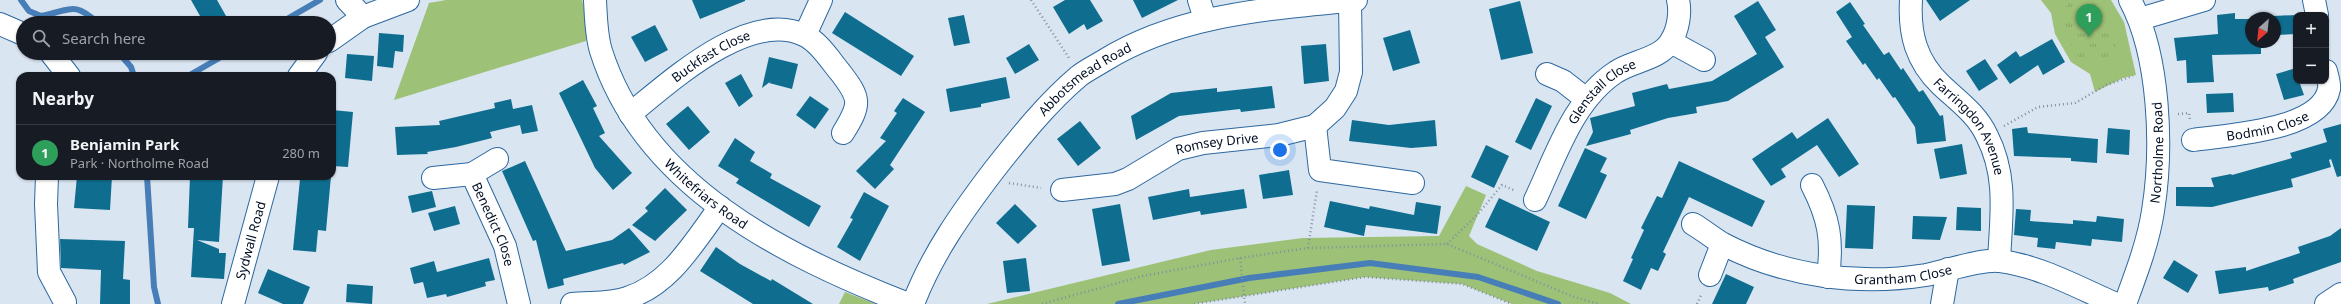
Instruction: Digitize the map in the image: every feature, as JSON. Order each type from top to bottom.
[{"type":"street","points":[[347,0],[363,17]]},
{"type":"street","points":[[336,36],[363,17],[408,0]]},
{"type":"street","name":"Whitefriars Road","points":[[595,0],[601,50],[611,78],[630,114],[657,150],[682,176],[720,207],[777,244],[818,266],[908,304]]},
{"type":"street","points":[[805,35],[821,0]]},
{"type":"street","name":"Abbotsmead Road","points":[[913,304],[936,253],[952,228],[1027,128],[1080,75],[1128,46],[1164,31],[1202,10],[1353,0]]},
{"type":"street","name":"Romsey Drive","points":[[1062,190],[1115,184],[1128,179],[1178,149],[1203,143],[1279,135],[1315,126],[1335,108],[1346,91],[1351,72],[1353,0]]},
{"type":"street","name":"Glenstall Close","points":[[1535,200],[1567,131],[1586,99],[1616,72],[1660,53],[1671,42],[1678,23],[1678,0]]},
{"type":"street","name":"Farringdon Avenue","points":[[1910,0],[1910,23],[1919,58],[1941,85],[1963,104],[1987,136],[1995,156],[2002,185],[1999,261]]},
{"type":"street","points":[[2135,9],[2204,0]]},
{"type":"street","points":[[2314,0],[2316,12]]},
{"type":"street","name":"Northolme Road","points":[[2125,304],[2140,262],[2153,211],[2158,151],[2153,71],[2135,9]]},
{"type":"street","points":[[0,24],[16,31]]},
{"type":"street","name":"Buckfast Close","points":[[630,114],[690,67],[735,39],[771,30],[789,31],[805,35],[822,50],[852,88],[857,103],[853,116],[843,133]]},
{"type":"street","points":[[1671,42],[1704,60]]},
{"type":"street","points":[[56,60],[66,72]]},
{"type":"street","points":[[302,72],[311,60]]},
{"type":"street","points":[[1547,74],[1564,81],[1586,99]]},
{"type":"street","name":"Bodmin Close","points":[[2193,140],[2264,130],[2290,124],[2320,104],[2332,80]]},
{"type":"street","points":[[1315,126],[1320,170],[1413,184]]},
{"type":"street","name":"Benedict Close","points":[[497,159],[472,174],[505,246],[519,304]]},
{"type":"street","points":[[433,178],[472,174]]},
{"type":"street","points":[[47,180],[46,204],[49,272],[65,302]]},
{"type":"street","name":"Sydwall Road","points":[[233,304],[267,180]]},
{"type":"street","points":[[1812,185],[1823,208],[1829,229],[1832,251],[1828,277]]},
{"type":"street","points":[[572,304],[625,299],[645,291],[663,279],[684,256],[720,207]]},
{"type":"street","name":"Grantham Close","points":[[1693,224],[1722,244],[1792,269],[1828,277],[1857,280],[1895,279],[1999,261],[2027,267],[2116,304]]},
{"type":"street","points":[[1710,274],[1722,244]]},
{"type":"street","points":[[1942,304],[1948,269]]},
{"type":"street","points":[[2326,304],[2341,294]]},
{"type":"path","points":[[1031,0],[1080,75]]},
{"type":"path","points":[[1987,136],[2038,107],[2075,103],[2123,78],[2153,71]]},
{"type":"path","points":[[2156,116],[2189,113],[2193,140]]},
{"type":"path","points":[[1308,248],[1320,170]]},
{"type":"path","points":[[988,179],[1062,190]]},
{"type":"path","points":[[1447,244],[1477,215],[1502,185],[1535,200]]},
{"type":"path","points":[[1042,304],[1143,276],[1240,258],[1308,248],[1447,244],[1574,298],[1599,304]]},
{"type":"path","points":[[1240,258],[1245,304]]},
{"type":"path","points":[[1194,304],[1244,294],[1365,276],[1462,284],[1512,304]]},
{"type":"green space","points":[[446,0],[582,0],[587,19],[586,41],[394,100],[429,3]]},
{"type":"green space","points":[[2041,0],[2111,0],[2124,22],[2136,75],[2123,78],[2095,92],[2090,74],[2071,62],[2055,34],[2051,13]]},
{"type":"green space","points":[[2070,0],[2096,0],[2118,52],[2085,66],[2057,23]]},
{"type":"green space","points":[[1466,186],[1486,195],[1469,236],[1477,244],[1537,271],[1610,293],[1631,304],[1512,304],[1462,284],[1365,277],[1194,304],[987,304],[1211,250],[1303,238],[1439,236]]},
{"type":"green space","points":[[845,292],[876,304],[839,304]]},
{"type":"building","points":[[191,0],[217,0],[226,16],[200,16]]},
{"type":"building","points":[[692,0],[745,0],[745,1],[700,19]]},
{"type":"building","points":[[1065,0],[1090,0],[1103,21],[1087,30],[1084,24],[1069,34],[1053,7]]},
{"type":"building","points":[[1133,0],[1178,0],[1142,18]]},
{"type":"building","points":[[1926,0],[1970,0],[1940,21]]},
{"type":"building","points":[[1520,1],[1533,53],[1501,60],[1489,9]]},
{"type":"building","points":[[1758,1],[1776,30],[1765,37],[1784,67],[1728,101],[1696,107],[1697,113],[1668,118],[1630,130],[1631,134],[1586,146],[1593,132],[1590,118],[1635,106],[1632,93],[1667,84],[1669,89],[1712,81],[1757,54],[1734,16]]},
{"type":"building","points":[[1850,2],[1865,24],[1863,25],[1884,55],[1889,52],[1901,70],[1903,68],[1919,92],[1923,90],[1940,116],[1943,115],[1946,141],[1917,144],[1915,127],[1895,97],[1893,98],[1879,78],[1877,80],[1865,63],[1863,65],[1846,41],[1852,37],[1836,12]]},
{"type":"building","points":[[845,12],[914,56],[901,76],[832,33]]},
{"type":"building","points":[[2235,13],[2235,19],[2245,19],[2245,48],[2261,48],[2261,54],[2212,55],[2214,82],[2187,83],[2186,60],[2177,61],[2174,38],[2218,34],[2217,15]]},
{"type":"building","points":[[964,15],[970,43],[954,46],[948,18]]},
{"type":"building","points":[[2293,15],[2293,34],[2281,35],[2281,16]]},
{"type":"building","points":[[655,25],[668,50],[645,62],[631,37]]},
{"type":"building","points":[[1410,30],[1420,63],[1393,71],[1383,38]]},
{"type":"building","points":[[379,33],[404,35],[403,52],[395,51],[393,68],[377,66]]},
{"type":"building","points":[[2052,39],[2065,62],[2043,75],[2038,65],[2010,84],[1997,65],[2016,51],[2020,57]]},
{"type":"building","points":[[1029,44],[1039,60],[1015,74],[1006,58]]},
{"type":"building","points":[[1326,44],[1329,81],[1304,84],[1301,46]]},
{"type":"building","points":[[347,54],[374,56],[372,81],[345,78]]},
{"type":"building","points":[[769,57],[798,64],[792,89],[769,83],[771,81],[762,88]]},
{"type":"building","points":[[1985,59],[1998,79],[1979,91],[1966,71]]},
{"type":"building","points":[[2293,69],[2293,84],[2300,84],[2304,95],[2284,100],[2276,74]]},
{"type":"building","points":[[741,74],[753,96],[739,107],[725,83]]},
{"type":"building","points":[[1006,77],[1010,98],[981,104],[981,107],[950,112],[946,89]]},
{"type":"building","points":[[583,80],[597,106],[593,108],[605,133],[599,136],[632,173],[613,190],[595,168],[559,93]]},
{"type":"building","points":[[1272,86],[1275,108],[1241,112],[1240,109],[1179,116],[1136,140],[1131,116],[1171,93],[1217,88],[1217,92]]},
{"type":"building","points":[[2233,93],[2234,112],[2207,113],[2206,94]]},
{"type":"building","points":[[810,96],[829,109],[815,129],[796,115]]},
{"type":"building","points":[[903,98],[925,112],[890,165],[894,169],[875,189],[856,171],[886,141],[880,138],[897,113],[894,111]]},
{"type":"building","points":[[1536,98],[1552,106],[1531,150],[1515,142]]},
{"type":"building","points":[[511,99],[513,109],[532,105],[538,131],[522,134],[520,125],[490,132],[492,138],[456,147],[427,152],[428,154],[397,155],[395,127],[440,125],[439,121],[495,108],[494,103]]},
{"type":"building","points":[[688,106],[710,132],[689,150],[666,124]]},
{"type":"building","points":[[336,110],[353,112],[348,167],[336,166]]},
{"type":"building","points":[[1828,118],[1859,164],[1839,177],[1817,145],[1781,169],[1786,177],[1771,186],[1752,159],[1792,132],[1797,139]]},
{"type":"building","points":[[1352,120],[1389,125],[1435,120],[1437,146],[1411,148],[1349,141]]},
{"type":"building","points":[[1080,121],[1101,148],[1078,166],[1057,139]]},
{"type":"building","points":[[2341,124],[2341,176],[2337,177],[2331,159],[2329,160],[2331,167],[2291,179],[2293,187],[2212,207],[2176,206],[2176,187],[2214,187],[2211,178],[2232,175],[2292,158],[2290,153],[2327,142],[2323,129]]},
{"type":"building","points":[[2027,127],[2028,133],[2098,139],[2097,163],[2071,161],[2071,158],[2014,156],[2012,129]]},
{"type":"building","points":[[2108,128],[2130,130],[2129,155],[2106,153]]},
{"type":"building","points":[[735,138],[755,152],[750,161],[772,174],[770,178],[821,206],[809,227],[736,183],[739,179],[718,166]]},
{"type":"building","points":[[1962,144],[1967,174],[1940,179],[1934,149]]},
{"type":"building","points":[[1486,145],[1509,156],[1494,188],[1471,177]]},
{"type":"building","points":[[1585,148],[1607,158],[1600,172],[1607,175],[1586,219],[1558,206]]},
{"type":"building","points":[[525,161],[566,251],[612,240],[629,228],[650,252],[624,265],[623,263],[563,279],[564,285],[548,289],[536,240],[533,241],[502,171]]},
{"type":"building","points":[[1679,161],[1765,201],[1752,227],[1689,197],[1663,252],[1666,254],[1658,271],[1651,268],[1641,290],[1623,281],[1633,259],[1631,258],[1644,230],[1641,228],[1657,196],[1662,198]]},
{"type":"building","points":[[1289,170],[1293,195],[1263,199],[1259,175]]},
{"type":"building","points":[[77,180],[112,180],[110,210],[74,208]]},
{"type":"building","points":[[190,180],[223,180],[219,242],[197,240],[219,249],[219,253],[226,253],[224,279],[191,277],[194,228],[188,228]]},
{"type":"building","points":[[300,180],[331,180],[326,231],[318,230],[316,252],[293,250]]},
{"type":"building","points":[[665,188],[687,210],[655,241],[632,225],[648,211],[645,208]]},
{"type":"building","points":[[1189,189],[1190,197],[1244,189],[1247,208],[1201,215],[1200,211],[1153,220],[1148,197]]},
{"type":"building","points":[[432,191],[436,207],[412,213],[408,196]]},
{"type":"building","points":[[864,192],[889,206],[860,261],[837,247],[853,219],[850,218]]},
{"type":"building","points":[[1499,198],[1550,222],[1537,251],[1485,227]]},
{"type":"building","points":[[1330,201],[1369,209],[1370,206],[1414,215],[1416,202],[1441,206],[1437,234],[1366,225],[1364,236],[1324,227]]},
{"type":"building","points":[[1015,204],[1037,226],[1018,244],[996,223]]},
{"type":"building","points":[[1120,204],[1130,261],[1102,266],[1092,209]]},
{"type":"building","points":[[1847,205],[1875,206],[1873,249],[1845,248]]},
{"type":"building","points":[[455,206],[460,224],[434,231],[428,213]]},
{"type":"building","points":[[1957,207],[1981,208],[1981,231],[1956,230]]},
{"type":"building","points":[[2016,209],[2031,210],[2030,221],[2073,224],[2073,220],[2096,222],[2097,216],[2124,219],[2122,242],[2092,239],[2091,246],[2056,242],[2055,249],[2037,247],[2038,238],[2014,235]]},
{"type":"building","points":[[1913,216],[1947,217],[1940,240],[1912,239]]},
{"type":"building","points":[[2341,228],[2341,262],[2293,279],[2294,283],[2269,291],[2268,287],[2219,294],[2215,271],[2246,267],[2246,271],[2300,253],[2298,247],[2330,236]]},
{"type":"building","points":[[60,239],[125,241],[123,279],[130,280],[130,304],[100,304],[101,270],[61,268]]},
{"type":"building","points":[[716,247],[740,264],[771,281],[772,279],[813,304],[753,304],[700,271]]},
{"type":"building","points":[[489,258],[495,280],[485,282],[486,286],[447,297],[446,294],[427,298],[423,282],[414,284],[410,268],[434,261],[437,272]]},
{"type":"building","points":[[1026,258],[1030,291],[1007,293],[1003,261]]},
{"type":"building","points":[[2174,260],[2198,275],[2188,293],[2163,278]]},
{"type":"building","points":[[268,269],[310,287],[303,304],[283,304],[258,293]]},
{"type":"building","points":[[1726,274],[1754,287],[1746,304],[1712,304]]},
{"type":"building","points":[[347,284],[373,286],[372,304],[346,302]]},
{"type":"waterway","points":[[21,0],[29,11],[41,16]]},
{"type":"waterway","points":[[292,16],[320,0]]},
{"type":"waterway","points":[[41,16],[71,9],[77,9],[90,16]]},
{"type":"waterway","points":[[125,60],[131,67],[133,72]]},
{"type":"waterway","points":[[195,72],[216,60]]},
{"type":"waterway","points":[[147,180],[154,287],[158,304]]},
{"type":"waterway","points":[[1118,304],[1249,278],[1370,263],[1478,277],[1558,304]]},
{"type":"place","name":"Benjamin Park","points":[[2089,37]]}]
